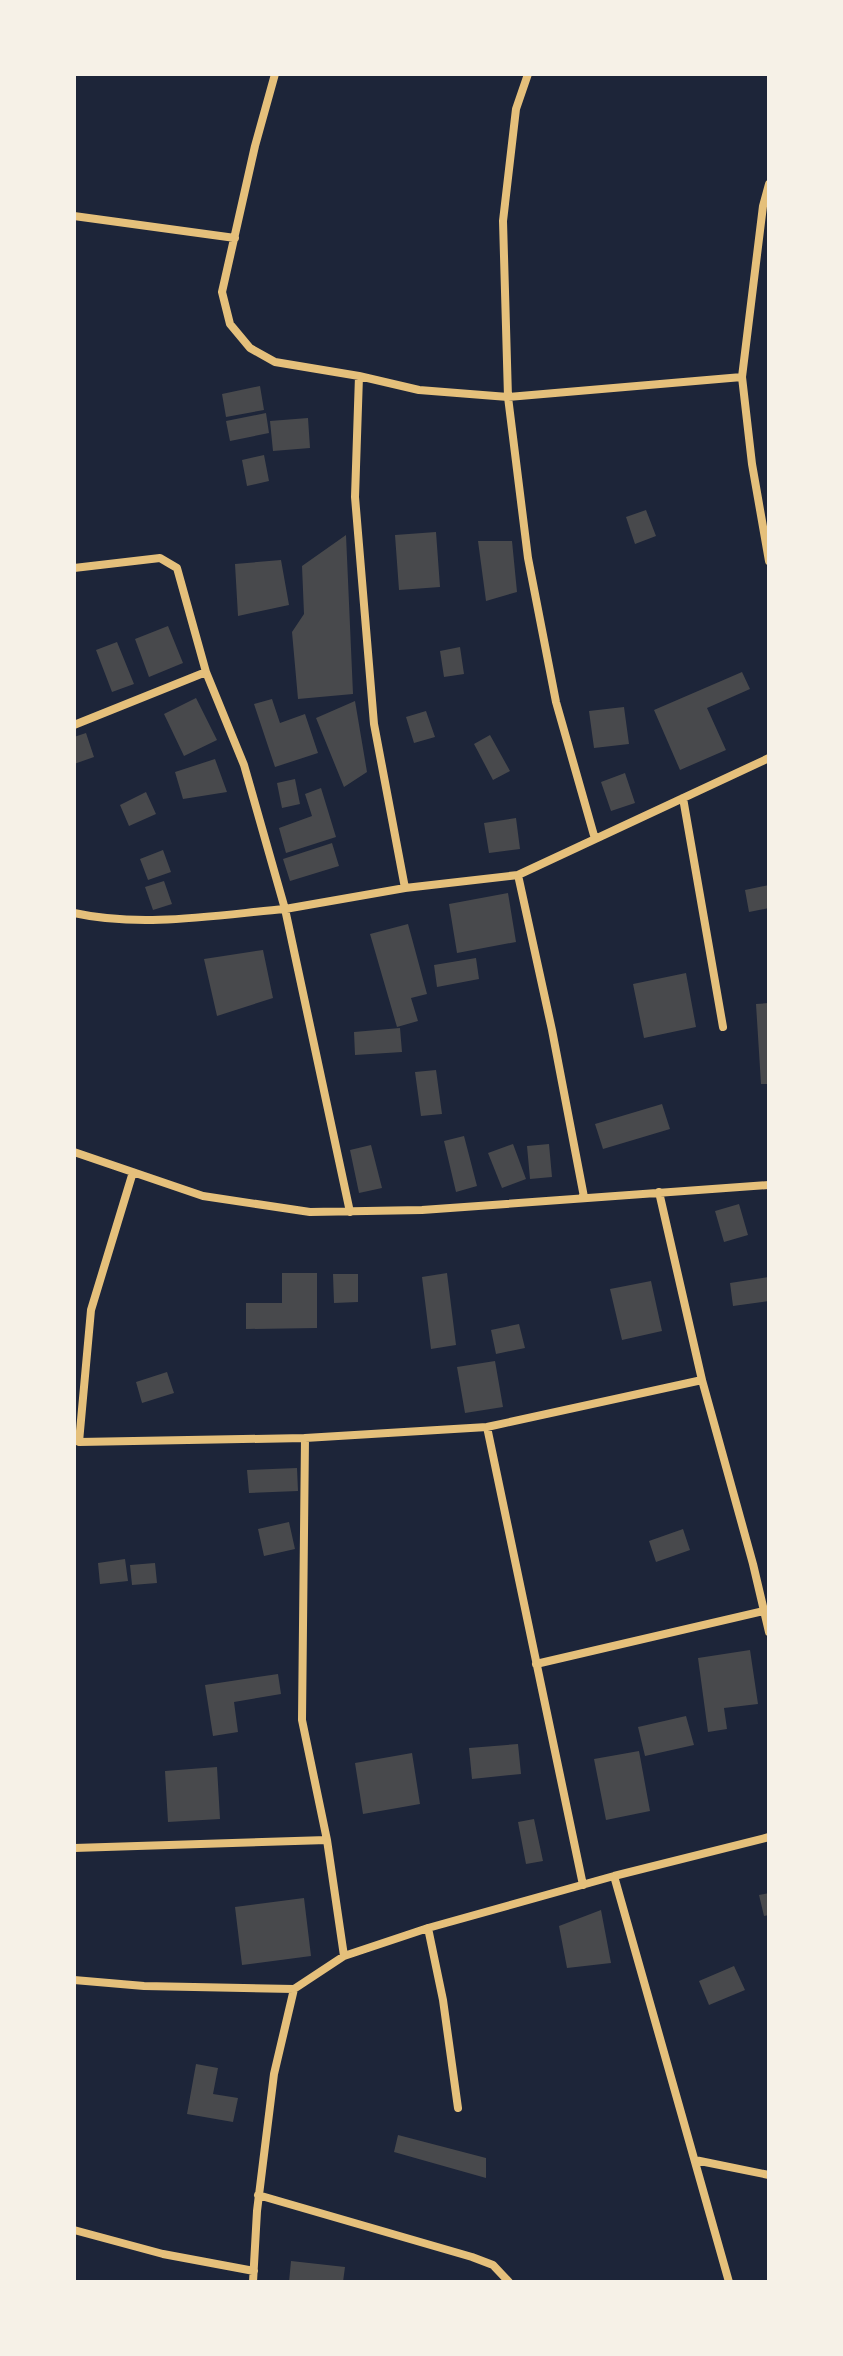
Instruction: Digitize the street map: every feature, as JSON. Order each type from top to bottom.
[{"type":"street","points":[[275,74],[255,146],[222,292],[230,324],[250,348],[275,362],[419,390],[508,397],[742,377]]},
{"type":"street","points":[[528,74],[516,109],[503,221],[508,397],[528,558],[556,702],[595,839]]},
{"type":"street","points":[[769,184],[763,206],[742,377],[752,464],[769,561]]},
{"type":"street","points":[[74,216],[235,238]]},
{"type":"street","points":[[359,376],[355,497],[374,724],[405,888]]},
{"type":"street","points":[[74,568],[160,558],[177,568],[206,672],[244,765],[285,909],[350,1212]]},
{"type":"street","points":[[74,725],[206,672]]},
{"type":"street","points":[[74,913],[184,919],[285,909],[405,888],[518,875],[769,758]]},
{"type":"street","points":[[683,798],[723,1027]]},
{"type":"street","points":[[518,875],[584,1197]]},
{"type":"street","points":[[74,1152],[203,1196],[310,1212],[422,1210],[769,1185]]},
{"type":"street","points":[[133,1172],[91,1310],[76,1442],[305,1438],[487,1427],[702,1380]]},
{"type":"street","points":[[659,1192],[702,1380],[769,1632]]},
{"type":"street","points":[[487,1427],[583,1885]]},
{"type":"street","points":[[305,1438],[302,1720],[327,1840],[344,1956]]},
{"type":"street","points":[[536,1664],[764,1611]]},
{"type":"street","points":[[74,1980],[144,1986],[294,1989],[344,1956],[428,1928],[769,1837]]},
{"type":"street","points":[[74,1848],[327,1840]]},
{"type":"street","points":[[614,1876],[729,2282]]},
{"type":"street","points":[[428,1928],[443,2000],[458,2108]]},
{"type":"street","points":[[253,2282],[258,2195],[274,2074],[294,1989]]},
{"type":"street","points":[[695,2160],[769,2175]]},
{"type":"street","points":[[258,2195],[472,2257],[493,2265],[509,2282]]},
{"type":"street","points":[[74,2230],[163,2254],[254,2271]]},
{"type":"shaded area","points":[[74,74],[769,74],[769,2282],[74,2282]]},
{"type":"building","points":[[260,386],[264,410],[226,417],[222,394]]},
{"type":"building","points":[[266,413],[269,433],[230,441],[226,421]]},
{"type":"building","points":[[308,418],[310,448],[273,451],[270,421]]},
{"type":"building","points":[[264,455],[269,481],[247,486],[242,460]]},
{"type":"building","points":[[646,510],[656,536],[635,544],[626,517]]},
{"type":"building","points":[[436,532],[440,587],[399,590],[395,535]]},
{"type":"building","points":[[346,535],[353,694],[298,699],[292,632],[304,614],[302,566]]},
{"type":"building","points":[[478,541],[512,541],[517,592],[486,601]]},
{"type":"building","points":[[281,560],[289,605],[238,616],[235,564]]},
{"type":"building","points":[[168,626],[183,663],[149,677],[135,639]]},
{"type":"building","points":[[117,642],[134,684],[112,692],[96,650]]},
{"type":"building","points":[[460,647],[464,674],[444,677],[440,651]]},
{"type":"building","points":[[742,672],[750,689],[707,708],[726,750],[680,770],[654,710]]},
{"type":"building","points":[[196,698],[217,740],[184,756],[164,714]]},
{"type":"building","points":[[272,699],[280,723],[305,714],[318,753],[275,767],[254,704]]},
{"type":"building","points":[[355,701],[367,772],[344,787],[316,718]]},
{"type":"building","points":[[624,707],[629,744],[594,748],[589,711]]},
{"type":"building","points":[[426,711],[435,737],[414,743],[406,717]]},
{"type":"building","points":[[86,733],[94,757],[74,764],[74,737]]},
{"type":"building","points":[[490,735],[510,771],[493,780],[474,744]]},
{"type":"building","points":[[215,759],[227,792],[183,799],[175,772]]},
{"type":"building","points":[[625,773],[635,803],[611,811],[601,782]]},
{"type":"building","points":[[295,779],[300,804],[282,808],[277,783]]},
{"type":"building","points":[[321,788],[336,837],[286,853],[279,828],[312,816],[305,794]]},
{"type":"building","points":[[146,792],[156,814],[129,826],[120,805]]},
{"type":"building","points":[[516,818],[520,849],[489,853],[484,823]]},
{"type":"building","points":[[332,843],[339,866],[290,881],[283,859]]},
{"type":"building","points":[[163,850],[171,872],[148,880],[140,859]]},
{"type":"building","points":[[164,881],[172,904],[153,910],[145,887]]},
{"type":"building","points":[[769,885],[769,908],[749,912],[745,890]]},
{"type":"building","points":[[508,893],[516,942],[457,953],[449,904]]},
{"type":"building","points":[[408,924],[427,994],[411,998],[418,1021],[397,1027],[370,934]]},
{"type":"building","points":[[263,950],[273,998],[217,1016],[204,959]]},
{"type":"building","points":[[476,958],[479,979],[437,987],[434,965]]},
{"type":"building","points":[[686,973],[696,1027],[644,1038],[633,984]]},
{"type":"building","points":[[769,1003],[769,1084],[761,1084],[756,1004]]},
{"type":"building","points":[[400,1028],[402,1052],[355,1055],[354,1032]]},
{"type":"building","points":[[436,1070],[442,1114],[421,1116],[415,1072]]},
{"type":"building","points":[[662,1104],[670,1129],[603,1149],[595,1124]]},
{"type":"building","points":[[464,1136],[477,1186],[456,1192],[444,1141]]},
{"type":"building","points":[[513,1144],[526,1179],[502,1188],[488,1153]]},
{"type":"building","points":[[549,1144],[552,1177],[530,1179],[527,1146]]},
{"type":"building","points":[[371,1145],[382,1188],[359,1193],[350,1150]]},
{"type":"building","points":[[739,1204],[748,1235],[724,1242],[715,1211]]},
{"type":"building","points":[[282,1273],[317,1273],[317,1328],[246,1329],[246,1303],[282,1303]]},
{"type":"building","points":[[447,1273],[456,1345],[431,1349],[422,1277]]},
{"type":"building","points":[[333,1274],[358,1274],[358,1302],[334,1303]]},
{"type":"building","points":[[769,1277],[769,1301],[733,1306],[730,1283]]},
{"type":"building","points":[[651,1281],[662,1331],[622,1340],[610,1289]]},
{"type":"building","points":[[519,1324],[525,1348],[496,1354],[491,1330]]},
{"type":"building","points":[[495,1361],[503,1407],[465,1413],[457,1367]]},
{"type":"building","points":[[167,1372],[174,1393],[142,1403],[136,1382]]},
{"type":"building","points":[[297,1468],[298,1491],[249,1493],[247,1470]]},
{"type":"building","points":[[289,1522],[295,1549],[264,1556],[258,1529]]},
{"type":"building","points":[[683,1529],[690,1550],[656,1562],[649,1541]]},
{"type":"building","points":[[125,1559],[128,1581],[100,1584],[98,1563]]},
{"type":"building","points":[[155,1563],[157,1583],[132,1585],[130,1565]]},
{"type":"building","points":[[750,1650],[758,1704],[724,1708],[727,1729],[708,1732],[698,1658]]},
{"type":"building","points":[[278,1674],[281,1694],[234,1702],[238,1732],[213,1736],[205,1685]]},
{"type":"building","points":[[686,1716],[694,1745],[645,1756],[638,1727]]},
{"type":"building","points":[[518,1744],[521,1774],[472,1779],[469,1748]]},
{"type":"building","points":[[639,1751],[650,1811],[606,1820],[594,1759]]},
{"type":"building","points":[[412,1753],[420,1804],[363,1814],[355,1763]]},
{"type":"building","points":[[217,1767],[220,1819],[168,1822],[165,1771]]},
{"type":"building","points":[[534,1819],[543,1861],[526,1864],[518,1822]]},
{"type":"building","points":[[769,1893],[769,1915],[764,1916],[759,1895]]},
{"type":"building","points":[[304,1898],[311,1956],[242,1965],[235,1907]]},
{"type":"building","points":[[601,1910],[611,1963],[567,1968],[559,1926]]},
{"type":"building","points":[[734,1966],[745,1990],[709,2005],[699,1981]]},
{"type":"building","points":[[196,2064],[218,2068],[213,2094],[238,2098],[233,2122],[187,2114]]},
{"type":"building","points":[[398,2135],[486,2158],[486,2178],[394,2152]]},
{"type":"building","points":[[291,2261],[345,2267],[343,2282],[289,2282]]}]
